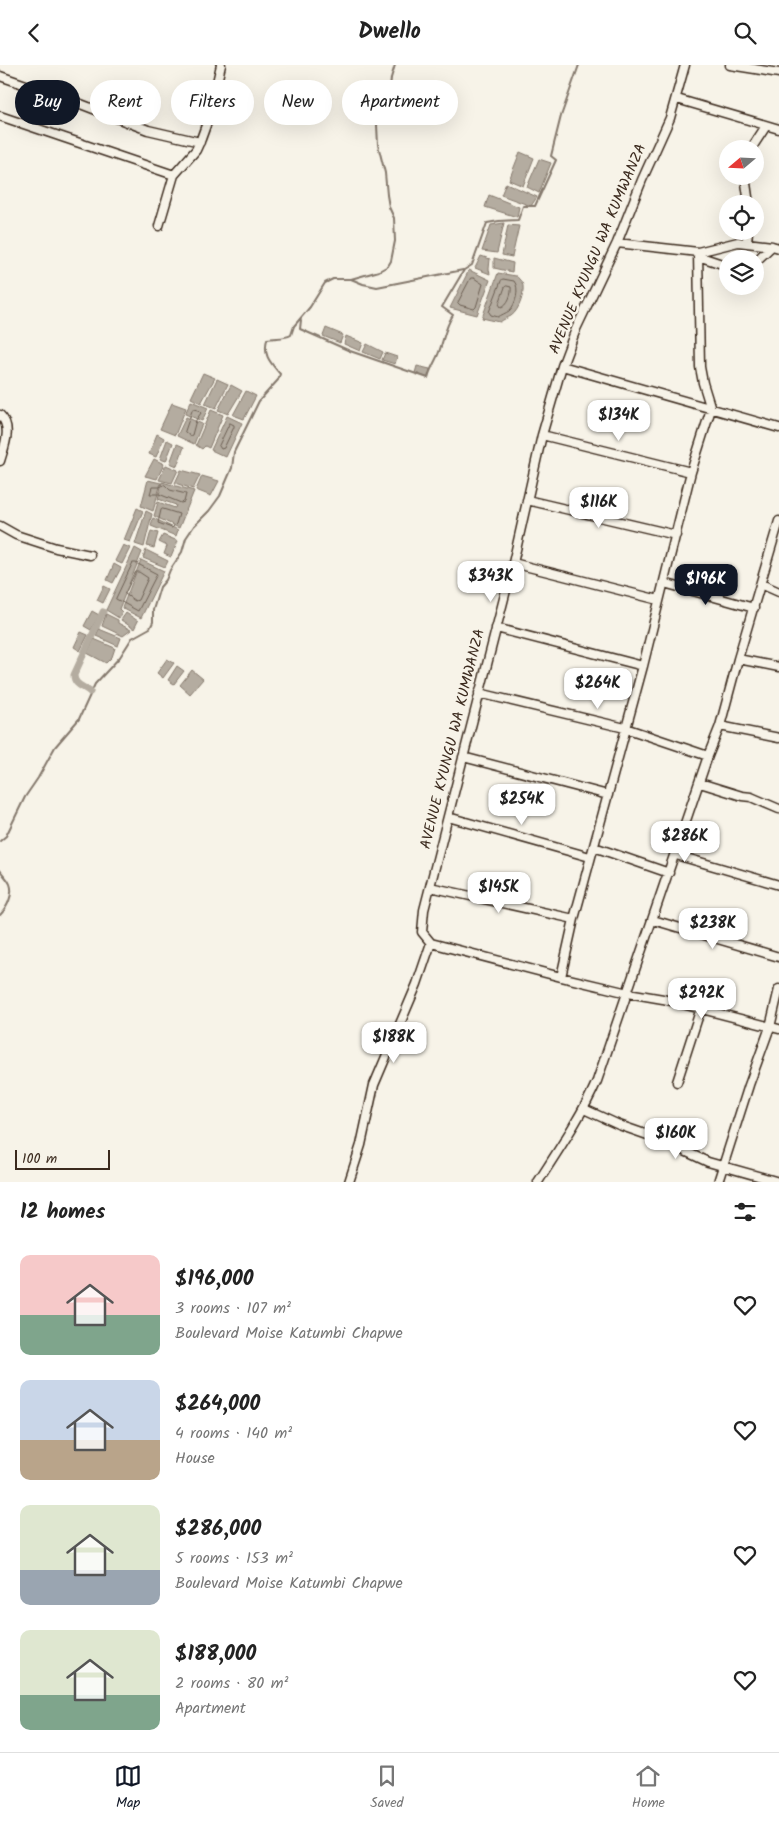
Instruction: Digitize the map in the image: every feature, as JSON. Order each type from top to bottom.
[{"type":"street","points":[[159,226],[174,175],[196,150],[200,142],[209,117],[222,65]]},
{"type":"street","name":"AVENUE KYUNGU WA KUMWANZA","points":[[431,943],[422,932],[424,910],[513,563],[542,435],[562,366],[580,321],[617,243],[677,99],[685,65]]},
{"type":"street","points":[[730,65],[779,73]]},
{"type":"street","points":[[0,76],[148,130],[200,142]]},
{"type":"street","points":[[677,99],[779,129]]},
{"type":"street","points":[[0,115],[174,175]]},
{"type":"street","points":[[756,140],[766,126]]},
{"type":"street","points":[[617,243],[698,254],[719,262]]},
{"type":"street","points":[[698,254],[732,243],[775,247]]},
{"type":"street","points":[[764,255],[775,247]]},
{"type":"street","points":[[561,977],[590,857],[643,666],[691,472],[711,409],[700,367],[698,254]]},
{"type":"street","points":[[562,366],[779,428]]},
{"type":"street","points":[[0,415],[5,420],[6,425],[6,441],[0,461]]},
{"type":"street","points":[[542,435],[691,472]]},
{"type":"street","points":[[526,500],[676,535]]},
{"type":"street","points":[[538,1182],[584,1109],[597,1081],[676,855],[708,756],[720,726],[779,521]]},
{"type":"street","points":[[0,526],[16,535],[56,548],[90,555]]},
{"type":"street","points":[[513,563],[659,599]]},
{"type":"street","points":[[664,583],[754,608]]},
{"type":"street","points":[[761,584],[779,592]]},
{"type":"street","points":[[496,628],[643,666]]},
{"type":"street","points":[[738,659],[779,667]]},
{"type":"street","points":[[479,693],[625,728],[708,756]]},
{"type":"street","points":[[720,726],[779,738]]},
{"type":"street","points":[[463,757],[608,795]]},
{"type":"street","points":[[700,783],[751,797],[779,809]]},
{"type":"street","points":[[448,817],[590,857]]},
{"type":"street","points":[[594,847],[669,873]]},
{"type":"street","points":[[676,855],[779,885]]},
{"type":"street","points":[[430,887],[574,919]]},
{"type":"street","points":[[653,920],[779,957]]},
{"type":"street","points":[[349,1182],[361,1145],[374,1085],[417,984],[431,943],[561,977],[701,1008],[779,1029]]},
{"type":"street","points":[[718,1182],[770,1027],[779,989]]},
{"type":"street","points":[[677,1082],[701,1008]]},
{"type":"street","points":[[584,1109],[619,1125],[660,1139],[708,1162],[779,1182]]},
{"type":"water","points":[[520,152],[534,158],[523,186],[509,180]]},
{"type":"water","points":[[539,159],[551,163],[539,193],[527,187]]},
{"type":"water","points":[[506,183],[537,197],[531,206],[501,195]]},
{"type":"water","points":[[489,195],[519,207],[517,217],[485,207]]},
{"type":"water","points":[[504,223],[497,253],[482,251],[491,225]]},
{"type":"water","points":[[508,225],[519,226],[512,257],[502,255]]},
{"type":"water","points":[[481,256],[490,259],[490,274],[475,268]]},
{"type":"water","points":[[494,258],[513,263],[512,272],[494,268]]},
{"type":"water","points":[[469,270],[490,280],[477,315],[450,308]]},
{"type":"water","points":[[498,273],[517,276],[523,286],[517,310],[500,322],[482,318]]},
{"type":"water","points":[[326,328],[343,335],[340,343],[323,336]]},
{"type":"water","points":[[346,336],[363,343],[360,351],[344,344]]},
{"type":"water","points":[[367,344],[383,352],[380,359],[363,352]]},
{"type":"water","points":[[385,353],[397,357],[395,364],[382,360]]},
{"type":"water","points":[[417,366],[430,369],[428,378],[415,373]]},
{"type":"water","points":[[203,373],[215,378],[201,403],[191,398]]},
{"type":"water","points":[[217,379],[228,384],[216,408],[205,404]]},
{"type":"water","points":[[231,385],[242,391],[228,414],[218,410]]},
{"type":"water","points":[[246,391],[256,396],[244,419],[233,415]]},
{"type":"water","points":[[191,401],[208,408],[202,421],[185,414]]},
{"type":"water","points":[[172,403],[186,408],[175,435],[160,429]]},
{"type":"water","points":[[211,410],[223,415],[209,448],[205,446],[202,449],[196,445]]},
{"type":"water","points":[[227,416],[242,423],[226,457],[211,450]]},
{"type":"water","points":[[186,417],[202,424],[194,444],[177,436]]},
{"type":"water","points":[[157,434],[164,438],[156,457],[149,454]]},
{"type":"water","points":[[167,440],[173,443],[166,461],[160,459]]},
{"type":"water","points":[[177,444],[184,447],[177,466],[170,463]]},
{"type":"water","points":[[154,459],[164,464],[157,479],[145,476]]},
{"type":"water","points":[[166,465],[178,470],[172,483],[159,480]]},
{"type":"water","points":[[181,470],[200,475],[193,489],[175,483]]},
{"type":"water","points":[[202,476],[219,481],[211,496],[196,490]]},
{"type":"water","points":[[148,480],[161,483],[153,511],[141,506]]},
{"type":"water","points":[[162,482],[194,491],[179,528],[154,516],[158,502],[175,508],[176,505],[158,499]]},
{"type":"water","points":[[137,508],[143,511],[130,542],[124,540]]},
{"type":"water","points":[[146,511],[152,514],[144,547],[135,544]]},
{"type":"water","points":[[153,518],[178,530],[176,536],[151,526]]},
{"type":"water","points":[[151,531],[158,533],[154,548],[147,546]]},
{"type":"water","points":[[163,535],[178,541],[171,557],[164,554],[167,546],[159,542]]},
{"type":"water","points":[[123,545],[130,548],[122,564],[115,561]]},
{"type":"water","points":[[135,548],[142,552],[119,609],[122,612],[119,618],[106,610]]},
{"type":"water","points":[[146,550],[168,561],[165,567],[143,558]]},
{"type":"water","points":[[141,560],[164,571],[141,618],[122,608]]},
{"type":"water","points":[[114,564],[121,568],[113,583],[107,580]]},
{"type":"water","points":[[104,586],[110,589],[103,603],[97,600]]},
{"type":"water","points":[[92,611],[99,615],[91,630],[84,626]]},
{"type":"water","points":[[126,613],[138,621],[134,629],[121,620]]},
{"type":"water","points":[[106,614],[131,630],[123,636],[102,626]]},
{"type":"water","points":[[99,629],[121,638],[118,646],[96,636]]},
{"type":"water","points":[[81,632],[88,635],[80,651],[74,647]]},
{"type":"water","points":[[94,639],[115,648],[112,657],[106,663],[87,653]]},
{"type":"water","points":[[167,659],[174,663],[163,678],[157,673]]},
{"type":"water","points":[[177,666],[184,671],[174,684],[168,680]]},
{"type":"water","points":[[192,670],[203,679],[190,694],[180,685]]},
{"type":"waterway","points":[[0,841],[6,836],[25,797],[55,747],[79,719],[95,684],[120,657],[132,638],[150,628],[160,587],[182,552],[186,538],[220,496],[232,468],[234,452],[259,401],[278,380],[280,374],[270,362],[267,354],[267,339],[291,335],[294,326],[310,307],[325,283],[333,279],[351,279],[379,271],[388,266],[391,261],[395,241],[394,218],[389,207],[385,173],[378,145],[377,125],[379,118],[388,109],[391,78],[395,65]]},
{"type":"waterway","points":[[301,320],[300,329],[350,351],[428,378],[453,315],[442,307],[464,270],[472,265],[487,223],[518,220],[523,206],[535,206],[556,160],[551,156],[561,116],[579,65]]},
{"type":"waterway","points":[[351,279],[377,287],[463,270]]},
{"type":"waterway","points":[[90,692],[77,683],[74,675],[103,612]]},
{"type":"waterway","points":[[0,870],[11,888],[7,905],[0,915]]}]
